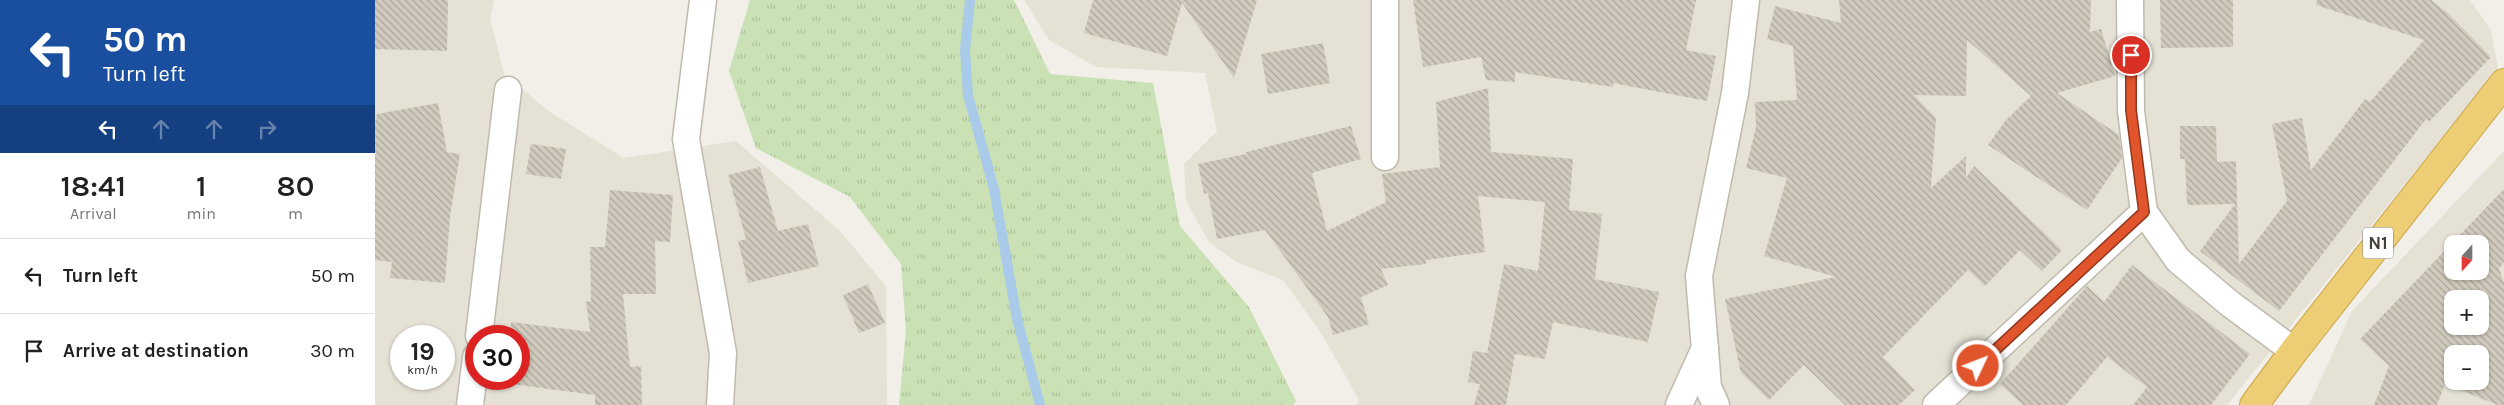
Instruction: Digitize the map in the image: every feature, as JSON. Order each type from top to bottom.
[{"type":"highway","name":"N1","points":[[2254,405],[2294,350],[2504,83]]},
{"type":"street","points":[[703,0],[686,139],[723,353],[720,405]]},
{"type":"street","points":[[1385,0],[1385,157]]},
{"type":"street","points":[[1716,405],[1708,387],[1699,276],[1735,94],[1746,0]]},
{"type":"street","points":[[2130,0],[2131,110],[2144,212],[2178,260],[2229,303],[2294,350]]},
{"type":"street","points":[[480,325],[508,90]]},
{"type":"street","points":[[1937,405],[2144,212]]},
{"type":"street","points":[[1679,405],[1705,348]]},
{"type":"street","points":[[470,405],[472,390]]},
{"type":"shaded area","points":[[375,0],[494,0],[490,18],[504,74],[550,112],[624,158],[736,141],[840,231],[886,286],[887,405],[375,405]]},
{"type":"shaded area","points":[[1024,0],[2470,0],[2491,30],[2498,68],[2227,405],[1356,405],[1359,400],[1323,336],[1283,280],[1236,262],[1209,242],[1186,201],[1184,164],[1217,131],[1205,73],[1096,67],[1049,40]]},
{"type":"shaded area","points":[[2504,151],[2504,405],[2309,405],[2352,311]]},
{"type":"green space","points":[[750,0],[1014,0],[1050,74],[1153,83],[1180,226],[1249,307],[1296,401],[1293,405],[899,405],[906,330],[901,264],[850,197],[756,148],[729,71]]},
{"type":"building","points":[[375,0],[448,0],[447,51],[375,49]]},
{"type":"building","points":[[1093,0],[1257,0],[1234,78],[1182,3],[1167,56],[1084,33]]},
{"type":"building","points":[[1413,0],[1696,0],[1686,50],[1716,56],[1707,101],[1613,83],[1613,87],[1515,72],[1515,82],[1486,80],[1481,57],[1423,67]]},
{"type":"building","points":[[1839,0],[2091,0],[2090,32],[2101,29],[2115,76],[2057,93],[2119,135],[2122,158],[2087,210],[1988,145],[2006,120],[2031,96],[1967,40],[1966,96],[1914,95],[1936,118],[1931,188],[1966,156],[1966,178],[1974,166],[2062,250],[2042,271],[2020,250],[1985,286],[1968,270],[1883,357],[1915,390],[1899,405],[1845,405],[1804,365],[1769,400],[1741,373],[1725,299],[1836,277],[1764,256],[1787,178],[1746,168],[1756,127],[1755,102],[1797,100],[1793,46],[1767,39],[1775,6],[1841,23]]},
{"type":"building","points":[[2160,0],[2233,0],[2233,47],[2161,48]]},
{"type":"building","points":[[2317,0],[2431,0],[2448,13],[2491,57],[2429,122],[2426,119],[2279,311],[2200,251],[2235,204],[2187,205],[2185,159],[2180,159],[2180,126],[2216,126],[2217,162],[2236,161],[2239,264],[2287,201],[2272,124],[2302,118],[2311,170],[2365,99],[2370,102],[2424,40],[2316,5]]},
{"type":"building","points":[[1323,43],[1330,83],[1268,94],[1261,54]]},
{"type":"building","points":[[1488,88],[1491,152],[1573,159],[1569,210],[1602,214],[1595,279],[1659,292],[1648,342],[1553,322],[1545,359],[1515,354],[1506,405],[1474,405],[1480,384],[1468,382],[1473,351],[1487,353],[1504,264],[1538,271],[1545,202],[1478,196],[1485,252],[1426,260],[1426,264],[1381,269],[1388,285],[1361,297],[1369,324],[1333,335],[1328,317],[1265,230],[1217,239],[1208,193],[1204,194],[1198,164],[1246,154],[1246,152],[1351,126],[1361,159],[1312,173],[1327,231],[1386,202],[1382,174],[1440,167],[1436,102]]},
{"type":"building","points":[[438,103],[447,152],[460,154],[450,217],[445,283],[390,278],[392,262],[375,260],[375,123],[377,114]]},
{"type":"building","points":[[531,144],[566,149],[561,179],[526,174]]},
{"type":"building","points":[[760,167],[778,231],[808,224],[819,266],[748,283],[738,241],[746,239],[728,175]]},
{"type":"building","points":[[2504,189],[2504,263],[2499,268],[2504,283],[2504,405],[2498,405],[2460,390],[2489,390],[2489,345],[2444,345],[2444,387],[2437,405],[2374,405],[2389,366],[2360,339],[2444,252],[2444,280],[2489,280],[2489,235],[2460,235]]},
{"type":"building","points":[[610,190],[673,195],[670,242],[655,241],[656,294],[623,294],[630,367],[641,366],[642,405],[595,405],[595,395],[530,387],[530,325],[511,325],[511,322],[590,332],[586,302],[591,301],[590,247],[605,247]]},
{"type":"building","points":[[2132,265],[2250,354],[2211,405],[2133,405],[2147,387],[2107,357],[2066,405],[2023,405],[2000,384],[2087,286],[2104,302]]},
{"type":"building","points":[[868,284],[885,323],[859,333],[843,295]]},
{"type":"waterway","points":[[970,0],[965,50],[968,95],[994,189],[1017,319],[1040,405]]},
{"type":"route","points":[[1978,366],[2144,212],[2131,110],[2131,55]]}]
